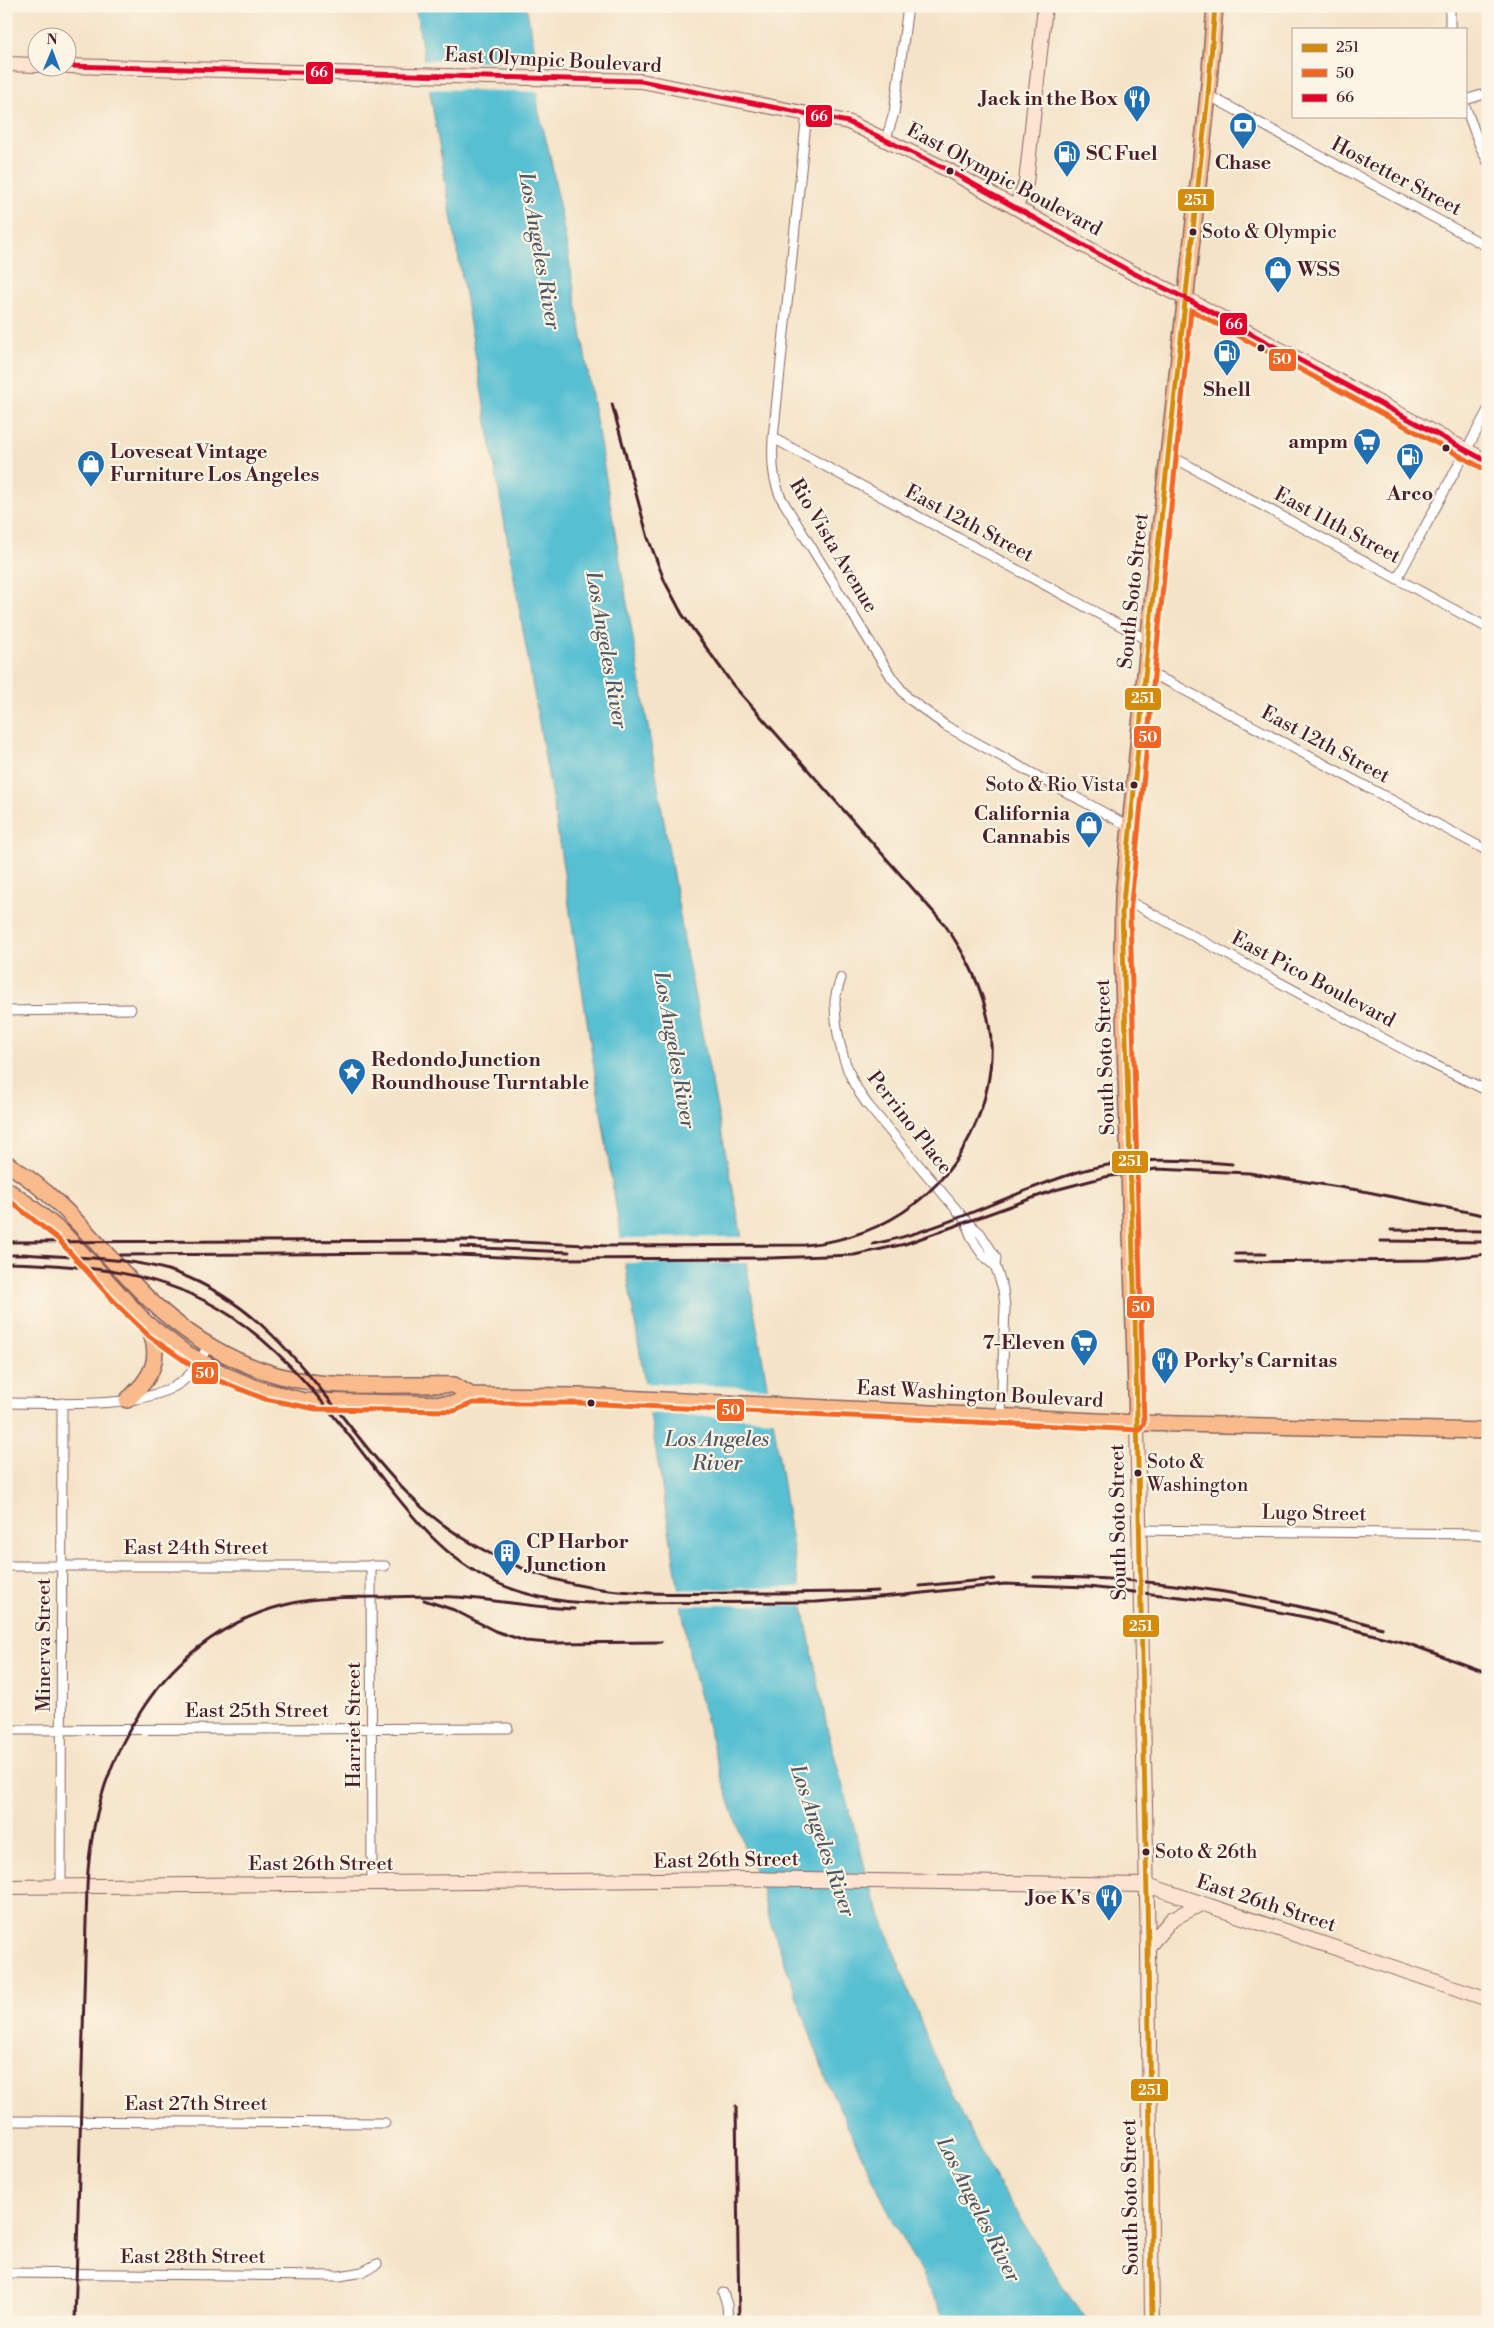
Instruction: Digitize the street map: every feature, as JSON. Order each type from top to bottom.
[{"type":"main road","points":[[1016,206],[1026,183],[1045,6]]},
{"type":"main road","name":"South Soto Street","points":[[1152,2322],[1148,1947],[1135,1320],[1122,948],[1123,898],[1185,298],[1208,95],[1215,6]]},
{"type":"main road","points":[[6,64],[28,64]]},
{"type":"main road","name":"East Olympic Boulevard","points":[[78,66],[641,81],[848,122],[886,139],[1016,206],[1133,273],[1185,298],[1488,462]]},
{"type":"main road","name":"East Washington Boulevard","points":[[6,1162],[52,1197],[76,1219],[132,1282],[160,1309],[208,1346],[252,1366],[309,1382],[454,1385],[471,1395]]},
{"type":"main road","name":"East Washington Boulevard","points":[[6,1189],[64,1234],[146,1324],[167,1340],[199,1362],[243,1383],[304,1401],[454,1404],[471,1395],[624,1398],[1137,1423],[1488,1431]]},
{"type":"main road","points":[[127,1400],[147,1379],[154,1363],[154,1344],[146,1324]]},
{"type":"main road","name":"East 26th Street","points":[[6,1887],[745,1879],[1146,1885],[1488,1999]]},
{"type":"main road","points":[[1148,1947],[1172,1919],[1201,1904]]},
{"type":"street","points":[[886,139],[894,113],[908,6]]},
{"type":"street","points":[[1450,6],[1450,28]]},
{"type":"street","points":[[1466,100],[1488,93]]},
{"type":"street","name":"Hostetter Street","points":[[1208,95],[1488,247]]},
{"type":"street","points":[[1466,109],[1488,162]]},
{"type":"street","name":"Rio Vista Avenue","points":[[807,114],[773,438],[772,465],[775,484],[781,498],[892,678],[908,698],[946,726],[1130,827]]},
{"type":"street","points":[[1397,579],[1488,410]]},
{"type":"street","name":"East 12th Street","points":[[773,438],[1149,640]]},
{"type":"street","name":"East 11th Street","points":[[1169,455],[1488,628]]},
{"type":"street","name":"East 12th Street","points":[[1146,672],[1171,683],[1488,851]]},
{"type":"street","name":"East Pico Boulevard","points":[[1123,898],[1414,1055],[1488,1090]]},
{"type":"street","name":"Perrino Place","points":[[841,978],[834,1004],[843,1055],[853,1084],[867,1104],[967,1222],[968,1234],[988,1262],[995,1265],[1003,1290],[1005,1307],[1002,1416]]},
{"type":"street","points":[[6,1011],[131,1009]]},
{"type":"street","points":[[6,1403],[127,1400],[159,1394],[189,1376],[208,1346]]},
{"type":"street","name":"Minerva Street","points":[[61,1886],[62,1403]]},
{"type":"street","name":"Lugo Street","points":[[1139,1530],[1468,1534],[1488,1537]]},
{"type":"street","name":"Harriet Street","points":[[371,1565],[372,1884]]},
{"type":"street","name":"East 24th Street","points":[[6,1566],[385,1566]]},
{"type":"street","name":"East 25th Street","points":[[6,1730],[508,1728]]},
{"type":"street","name":"East 27th Street","points":[[6,2121],[385,2123]]},
{"type":"street","name":"East 28th Street","points":[[6,2274],[340,2276],[357,2274],[377,2264]]},
{"type":"street","points":[[723,2293],[727,2305],[728,2322]]},
{"type":"water","name":"Los Angeles River","points":[[415,6],[526,6],[536,56],[538,109],[550,155],[563,225],[687,957],[737,1210],[775,1432],[798,1582],[828,1732],[872,1893],[932,2051],[988,2167],[1071,2299],[1090,2322],[948,2322],[895,2225],[828,2084],[767,1913],[762,1889],[744,1846],[721,1776],[691,1664],[613,1189],[554,809]]},
{"type":"pier","points":[[421,60],[539,63],[540,92],[426,89]]},
{"type":"pier","points":[[744,1237],[749,1263],[623,1263],[619,1238]]},
{"type":"pier","points":[[642,1383],[770,1388],[776,1420],[647,1413]]},
{"type":"pier","points":[[801,1587],[805,1605],[679,1605],[676,1590]]},
{"type":"railway","points":[[6,1242],[473,1240],[609,1246],[805,1245],[836,1240],[865,1231],[891,1219],[915,1203],[937,1184],[955,1162],[970,1136],[982,1107],[990,1066],[989,1024],[973,972],[945,925],[733,685],[682,614],[665,582],[648,538],[612,404]]},
{"type":"railway","points":[[873,1244],[900,1238],[954,1220],[1058,1178],[1085,1170],[1121,1163],[1158,1160],[1232,1164]]},
{"type":"railway","points":[[120,1255],[415,1253],[545,1259],[771,1258],[854,1255],[905,1244],[1055,1190],[1105,1177],[1156,1169],[1249,1173],[1358,1190],[1488,1216]]},
{"type":"railway","points":[[1391,1230],[1488,1231]]},
{"type":"railway","points":[[1380,1241],[1488,1242]]},
{"type":"railway","points":[[461,1247],[569,1252]]},
{"type":"railway","points":[[22,1254],[140,1263],[177,1273],[215,1291],[249,1314],[279,1341],[384,1468],[412,1498],[449,1529],[491,1554],[521,1568],[580,1586],[637,1592],[786,1593],[878,1591]]},
{"type":"railway","points":[[1235,1254],[1265,1254]]},
{"type":"railway","points":[[1235,1262],[1428,1260],[1488,1254]]},
{"type":"railway","points":[[6,1255],[27,1255]]},
{"type":"railway","points":[[6,1263],[65,1266],[123,1273],[178,1289],[205,1301],[231,1316],[253,1332],[293,1368],[416,1520],[443,1548],[475,1571],[517,1591],[553,1600],[592,1603],[816,1602],[1005,1584],[1088,1587],[1225,1602],[1310,1618],[1409,1644],[1488,1673]]},
{"type":"railway","points":[[1034,1577],[1122,1580],[1210,1590],[1297,1606],[1382,1628]]},
{"type":"railway","points":[[920,1586],[994,1579]]},
{"type":"railway","points":[[75,2322],[89,1862],[97,1816],[110,1771],[119,1749],[143,1708],[173,1670],[210,1639],[252,1616],[298,1602],[342,1598],[437,1596],[574,1609]]},
{"type":"railway","points":[[424,1600],[454,1610],[495,1631],[525,1641],[550,1643],[661,1642]]},
{"type":"railway","points":[[736,2106],[739,2322]]},
{"type":"transit line","name":"251","points":[[1152,2322],[1148,1947],[1135,1320],[1122,913],[1155,574],[1208,95],[1215,6]]},
{"type":"transit line","name":"66","points":[[78,66],[641,81],[848,122],[948,170],[1133,273],[1185,298],[1488,462]]},
{"type":"transit line","name":"50","points":[[6,1198],[58,1239],[120,1308],[149,1336],[192,1366],[215,1379],[265,1399],[316,1409],[454,1411],[473,1403],[581,1403],[1140,1430],[1144,1423],[1130,913],[1191,310],[1484,469]]},
{"type":"place","name":"Jack in the Box","points":[[1137,123]]},
{"type":"place","name":"Chase","points":[[1243,150]]},
{"type":"place","name":"SC Fuel","points":[[1067,178]]},
{"type":"place","name":"Soto & Olympic","points":[[1193,232]]},
{"type":"place","name":"WSS","points":[[1278,294]]},
{"type":"place","name":"Shell","points":[[1227,377]]},
{"type":"place","name":"ampm","points":[[1367,466]]},
{"type":"place","name":"Arco","points":[[1410,481]]},
{"type":"place","name":"Loveseat Vintage Furniture Los Angeles","points":[[91,488]]},
{"type":"place","name":"Soto & Rio Vista","points":[[1134,785]]},
{"type":"place","name":"California Cannabis","points":[[1089,849]]},
{"type":"place","name":"Redondo Junction Roundhouse Turntable","points":[[352,1096]]},
{"type":"place","name":"7-Eleven","points":[[1084,1367]]},
{"type":"place","name":"Porky's Carnitas","points":[[1165,1385]]},
{"type":"place","name":"Soto & Washington","points":[[1138,1473]]},
{"type":"place","name":"CP Harbor Junction","points":[[507,1577]]},
{"type":"place","name":"Soto & 26th","points":[[1146,1852]]},
{"type":"place","name":"Joe K's","points":[[1109,1922]]}]
